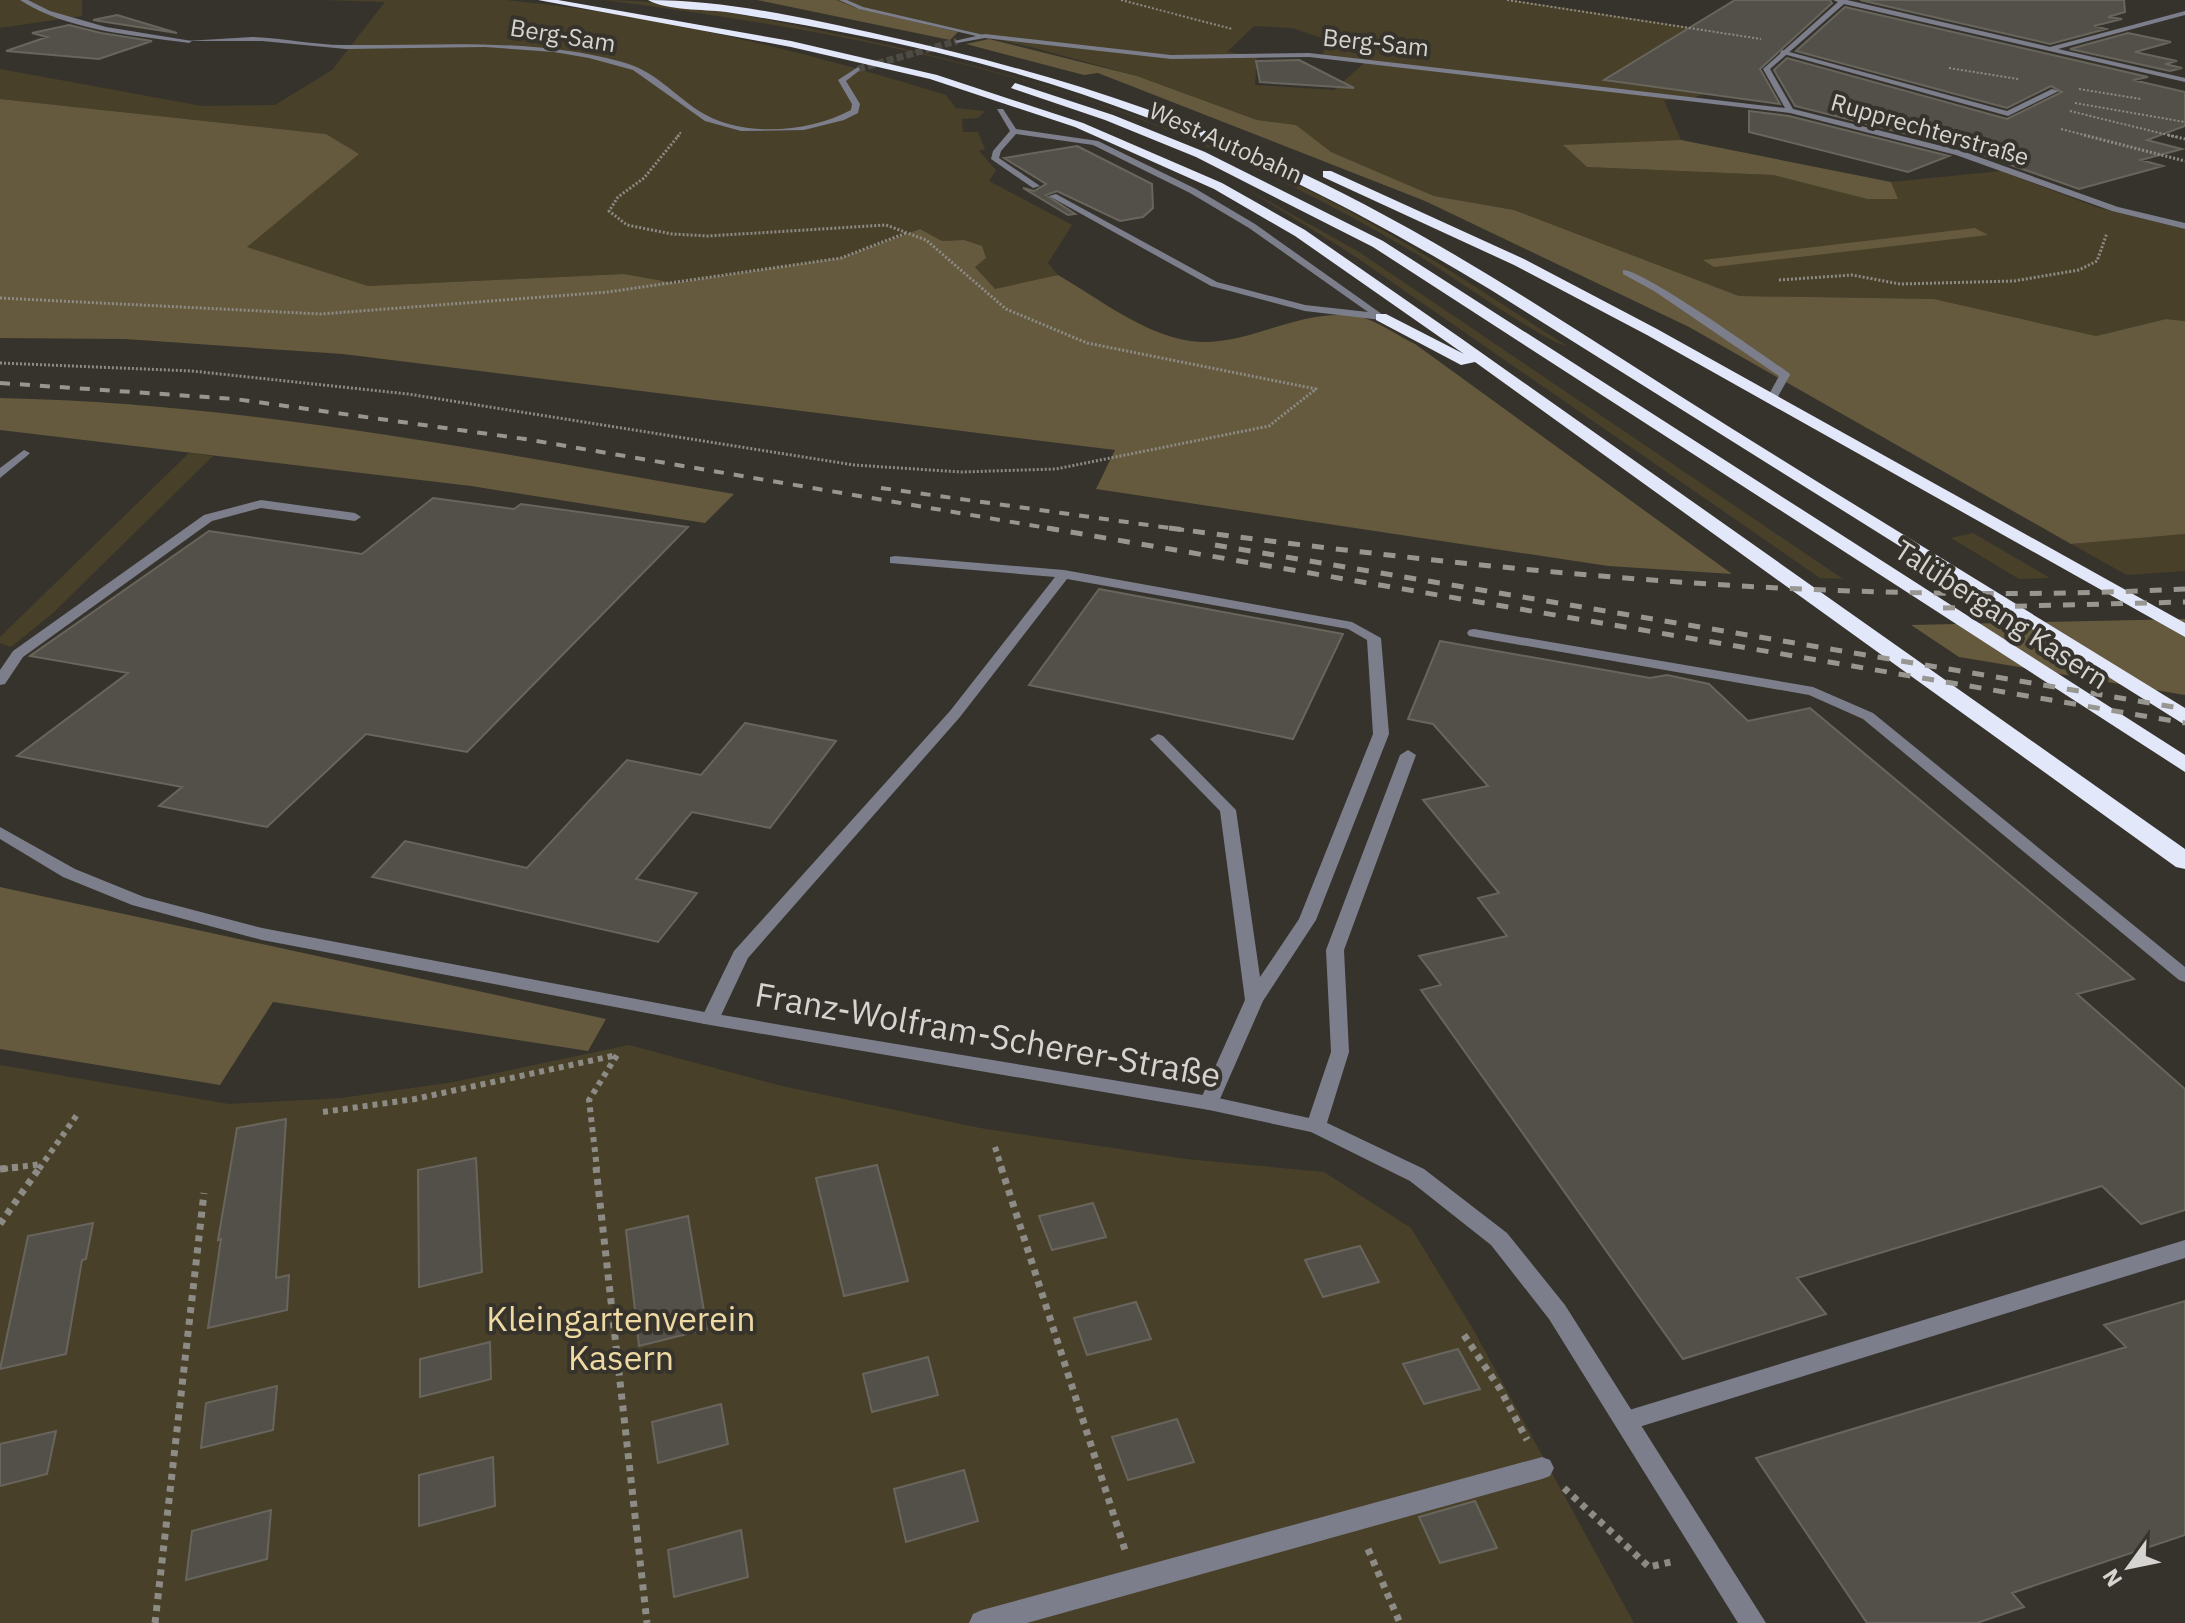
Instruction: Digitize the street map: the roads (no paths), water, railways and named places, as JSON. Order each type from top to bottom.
[{"type":"highway","points":[[543,0],[692,25],[894,68],[1011,101],[1079,125],[1218,186],[1300,233],[2185,861]]},
{"type":"highway","name":"West Autobahn","points":[[569,0],[758,25],[858,45],[992,80],[1154,133],[1272,185],[1378,244],[1789,509]]},
{"type":"highway","name":"West Autobahn","points":[[653,0],[864,34],[957,55],[1106,98],[1211,137],[1371,213],[1860,516]]},
{"type":"highway","points":[[894,68],[1000,111]]},
{"type":"highway","points":[[1211,137],[1267,148],[1389,200],[1559,283],[2185,631]]},
{"type":"highway","points":[[1381,317],[1431,346],[1511,383]]},
{"type":"highway","name":"Talübergang Kasern","points":[[1789,509],[2185,765]]},
{"type":"highway","name":"Talübergang Kasern","points":[[1860,516],[2185,718]]},
{"type":"street","name":"Berg-Sam","points":[[23,0],[48,12],[105,29],[189,41],[255,39],[344,47],[465,44],[540,48],[636,68],[712,121],[743,128],[786,129],[820,125],[855,111],[854,98],[842,80],[858,69]]},
{"type":"street","points":[[842,0],[861,8],[985,36]]},
{"type":"street","points":[[1782,52],[1840,1],[2182,79]]},
{"type":"street","points":[[2051,48],[2185,13]]},
{"type":"street","name":"Berg-Sam","points":[[957,41],[985,36],[1171,57],[1339,58],[1790,111]]},
{"type":"street","points":[[1782,52],[2008,114],[2055,91]]},
{"type":"street","name":"Rupprechterstraße","points":[[1782,52],[1766,69],[1767,76],[1790,111],[1959,153],[2115,209],[2185,226]]},
{"type":"street","points":[[1000,111],[1014,131],[1095,143],[1193,191],[1252,226],[1381,317]]},
{"type":"street","points":[[1014,131],[997,151],[995,159],[1036,186]]},
{"type":"street","points":[[1053,196],[1214,284],[1305,308],[1349,310],[1381,317]]},
{"type":"street","points":[[1626,272],[1657,289],[1785,375],[1771,400]]},
{"type":"street","points":[[0,474],[24,453]]},
{"type":"street","points":[[0,681],[18,654],[208,518],[261,504],[355,517]]},
{"type":"street","points":[[895,560],[1064,574],[1352,626],[1374,638],[1381,734],[1307,920],[1254,1000],[1209,1103]]},
{"type":"street","points":[[710,1019],[740,955],[955,714],[1064,574]]},
{"type":"street","points":[[1474,633],[1813,691],[1868,716],[2185,976]]},
{"type":"street","points":[[1158,739],[1228,810],[1254,1000]]},
{"type":"street","points":[[1316,1126],[1340,1052],[1335,950],[1408,755]]},
{"type":"street","name":"Franz-Wolfram-Scherer-Straße","points":[[0,832],[69,873],[138,901],[220,923],[710,1019],[1209,1103],[1316,1126],[1417,1175],[1499,1239],[1557,1312],[1753,1623]]},
{"type":"street","points":[[1626,1421],[2185,1249]]},
{"type":"street","points":[[982,1623],[1542,1468]]},
{"type":"tunnel","points":[[858,69],[957,41]]},
{"type":"railway","points":[[0,383],[235,399],[525,439],[1059,530]]},
{"type":"railway","points":[[881,488],[1175,529]]},
{"type":"railway","points":[[1047,528],[2185,723]]},
{"type":"railway","points":[[1169,528],[1175,529]]},
{"type":"railway","points":[[1175,529],[1424,559],[1676,582],[1928,593],[2185,589]]},
{"type":"railway","points":[[1175,529],[1184,530]]},
{"type":"railway","points":[[1215,545],[2185,709]]},
{"type":"railway","points":[[1943,608],[2185,602]]},
{"type":"park label","name":"Kleingartenverein Kasern","points":[[621,1338]]}]
